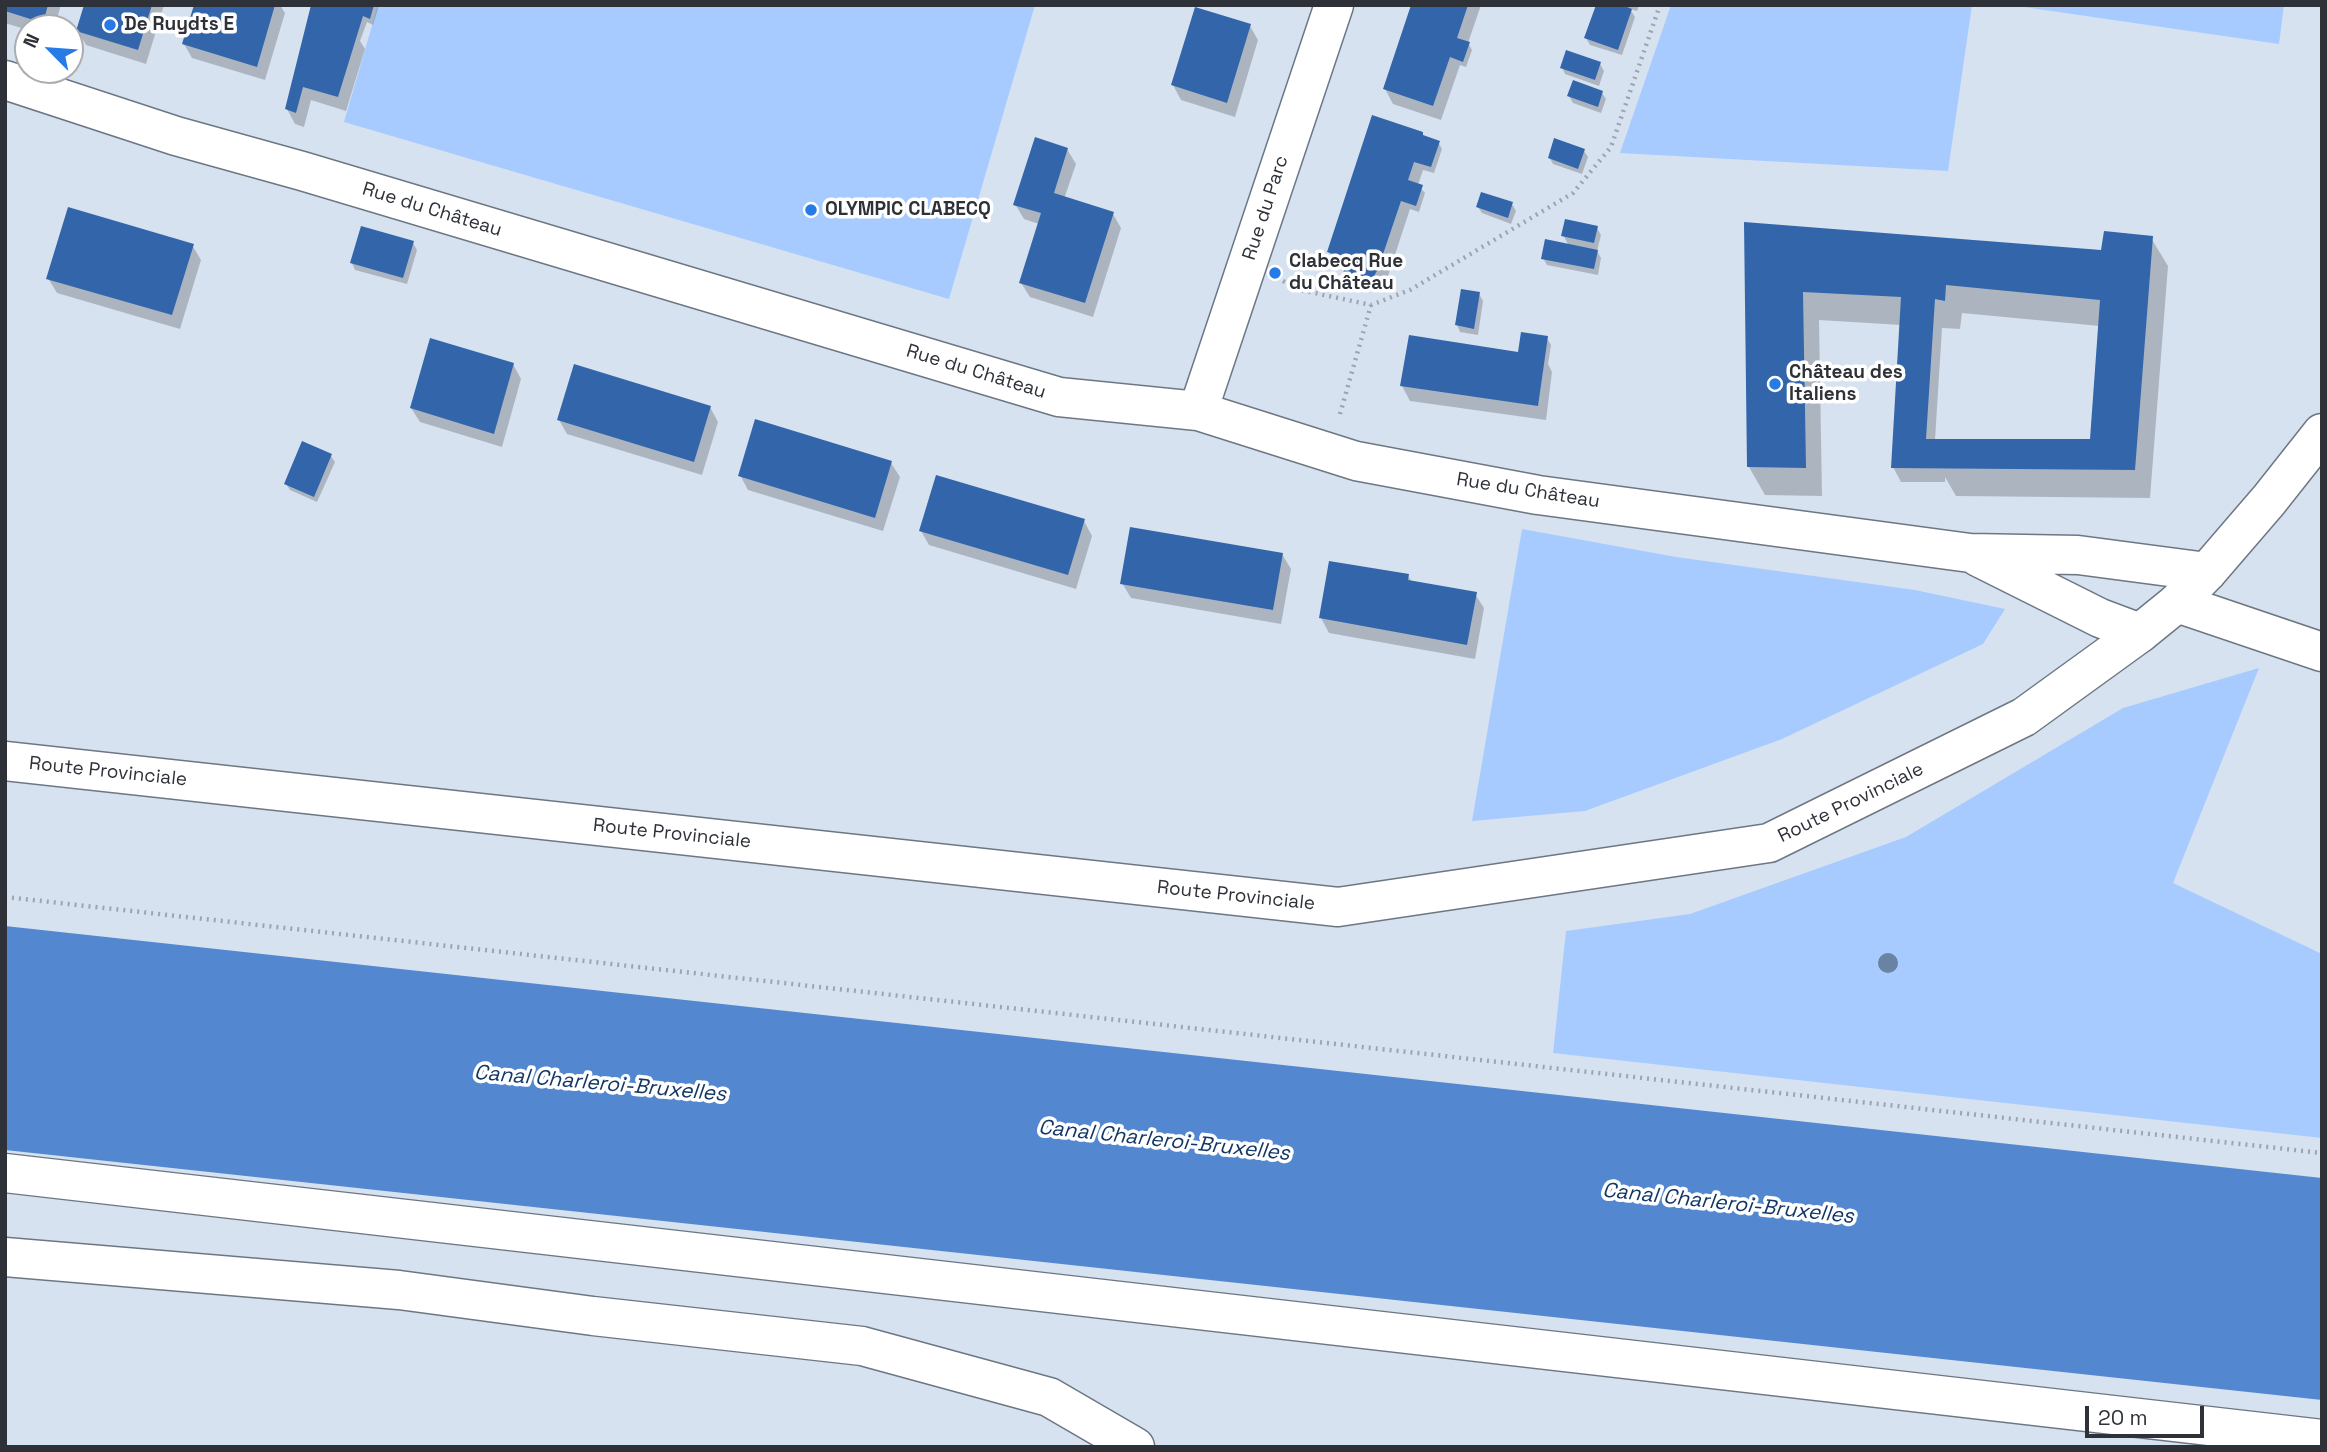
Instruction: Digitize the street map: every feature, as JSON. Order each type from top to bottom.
[{"type":"street","name":"Rue du Parc","points":[[1198,411],[1334,5]]},
{"type":"street","name":"Rue du Château","points":[[5,80],[176,136],[1059,397],[1198,411],[1356,461],[1538,495],[1970,553],[2078,555],[2207,572]]},
{"type":"street","name":"Route Provinciale","points":[[5,761],[1338,907],[1769,844],[2024,718],[2140,633],[2177,603],[2207,572],[2322,433]]},
{"type":"street","name":"Rue du Château","points":[[1970,553],[2099,618],[2140,633]]},
{"type":"street","points":[[2177,603],[2322,652]]},
{"type":"street","points":[[5,1173],[2322,1439]]},
{"type":"street","points":[[5,1257],[399,1290],[593,1317],[862,1346],[1049,1397],[1135,1447]]},
{"type":"path","points":[[1247,264],[1301,290],[1371,305],[1410,290],[1573,193],[1611,147],[1660,5]]},
{"type":"path","points":[[1329,452],[1371,305]]},
{"type":"path","points":[[5,898],[2322,1153]]},
{"type":"shaded area","name":"OLYMPIC CLABECQ","points":[[378,5],[1035,5],[949,299],[344,122]]},
{"type":"shaded area","points":[[1671,5],[1972,5],[1948,171],[1620,153]]},
{"type":"shaded area","points":[[2010,5],[2284,5],[2279,44]]},
{"type":"shaded area","points":[[1522,529],[1676,557],[1915,590],[2005,609],[1983,644],[1782,739],[1585,811],[1472,821]]},
{"type":"shaded area","points":[[2259,668],[2173,883],[2322,954],[2322,1138],[1553,1053],[1566,931],[1690,914],[1906,837],[2123,708]]},
{"type":"water","name":"Canal Charleroi-Bruxelles","points":[[5,926],[2322,1178],[2322,1400],[5,1150]]},
{"type":"building","points":[[5,5],[48,5],[46,14],[14,14],[5,11]]},
{"type":"building","points":[[84,5],[152,5],[138,50],[84,33],[84,14],[81,14]]},
{"type":"building","points":[[194,5],[275,5],[257,67],[182,44]]},
{"type":"building","points":[[311,5],[374,5],[370,19],[363,16],[338,97],[303,87],[296,113],[285,109]]},
{"type":"building","points":[[1411,5],[1468,5],[1457,38],[1470,42],[1463,62],[1450,57],[1433,106],[1383,89]]},
{"type":"building","points":[[1596,5],[1622,5],[1632,9],[1618,50],[1584,38]]},
{"type":"building","points":[[1195,7],[1251,24],[1227,103],[1171,85]]},
{"type":"building","points":[[1566,50],[1601,62],[1595,80],[1560,68]]},
{"type":"building","points":[[1573,80],[1603,91],[1598,107],[1567,96]]},
{"type":"building","points":[[1372,115],[1423,132],[1423,135],[1440,141],[1431,167],[1414,162],[1408,180],[1423,185],[1416,206],[1401,201],[1378,269],[1369,285],[1342,276],[1348,259],[1327,252]]},
{"type":"building","points":[[1035,137],[1068,148],[1054,193],[1114,212],[1085,303],[1019,283],[1041,213],[1013,205]]},
{"type":"building","points":[[1554,138],[1585,149],[1578,169],[1548,158]]},
{"type":"building","points":[[1481,192],[1513,202],[1508,218],[1476,207]]},
{"type":"building","points":[[68,207],[194,244],[172,315],[46,279]]},
{"type":"building","points":[[1565,219],[1598,226],[1594,243],[1561,236]]},
{"type":"building","points":[[1744,222],[2101,250],[2104,231],[2153,236],[2135,470],[1891,468],[1901,297],[1803,292],[1806,468],[1747,467]],"holes":[[[1946,285],[2100,300],[2090,439],[1926,439],[1935,299],[1945,301]]]},
{"type":"building","points":[[361,226],[414,241],[403,278],[350,263]]},
{"type":"building","points":[[1545,239],[1598,250],[1594,269],[1541,259]]},
{"type":"building","points":[[1461,289],[1480,292],[1474,329],[1455,325]]},
{"type":"building","points":[[1521,332],[1548,336],[1538,406],[1400,386],[1409,335],[1518,352]]},
{"type":"building","points":[[430,338],[514,363],[494,434],[410,408]]},
{"type":"building","points":[[574,364],[711,406],[694,462],[557,420]]},
{"type":"building","points":[[755,419],[892,461],[875,518],[738,476]]},
{"type":"building","points":[[302,441],[332,454],[314,497],[284,484]]},
{"type":"building","points":[[936,475],[1085,519],[1068,575],[919,531]]},
{"type":"building","points":[[1130,527],[1283,553],[1273,610],[1120,584]]},
{"type":"building","points":[[1329,561],[1409,574],[1408,580],[1477,592],[1467,645],[1319,618]]},
{"type":"place","name":"De Ruydts E","points":[[110,25]]},
{"type":"place","name":"OLYMPIC CLABECQ","points":[[811,210]]},
{"type":"place","name":"Clabecq Rue du Château","points":[[1275,273]]},
{"type":"place","name":"Château des Italiens","points":[[1775,384]]}]
